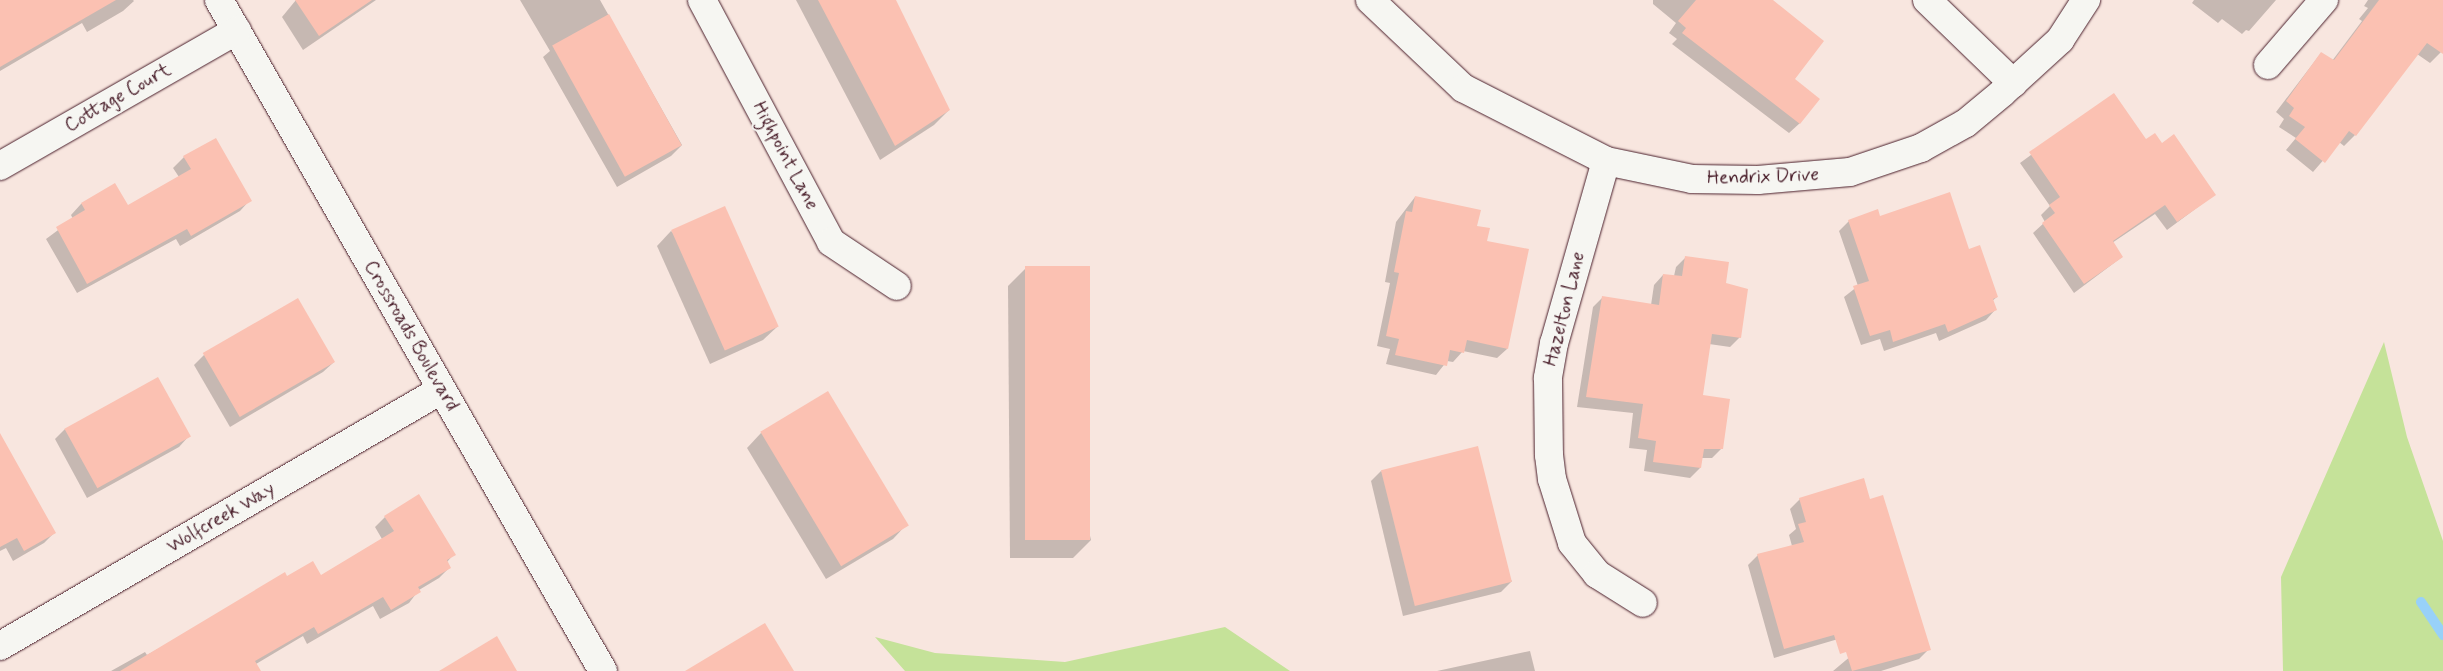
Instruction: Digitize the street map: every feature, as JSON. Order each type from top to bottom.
[{"type":"street","name":"Crossroads Boulevard","points":[[219,0],[603,671]]},
{"type":"street","name":"Highpoint Lane","points":[[702,0],[831,242],[897,286]]},
{"type":"street","name":"Hendrix Drive","points":[[1370,0],[1463,88],[1606,161],[1692,179],[1758,180],[1850,172],[1921,148],[1966,123],[2013,83],[2060,40],[2086,0]]},
{"type":"street","points":[[1927,0],[2013,83]]},
{"type":"street","points":[[2268,65],[2324,0]]},
{"type":"street","name":"Cottage Court","points":[[0,166],[237,30]]},
{"type":"street","name":"Hazelton Lane","points":[[1606,161],[1554,343],[1548,378],[1549,455],[1552,479],[1572,543],[1597,574],[1644,603]]},
{"type":"street","name":"Wolfcreek Way","points":[[0,646],[441,390]]},
{"type":"green space","points":[[2384,342],[2407,437],[2443,541],[2443,671],[2283,671],[2281,577]]},
{"type":"green space","points":[[1225,627],[1290,671],[905,671],[875,637],[935,653],[1065,662]]},
{"type":"building","points":[[0,0],[116,0],[0,67]]},
{"type":"building","points":[[295,0],[372,0],[319,36]]},
{"type":"building","points":[[818,0],[896,0],[950,110],[895,146]]},
{"type":"building","points":[[1696,0],[1773,0],[1824,41],[1795,79],[1820,99],[1800,124],[1682,33],[1686,28],[1678,21]]},
{"type":"building","points":[[2379,0],[2443,0],[2443,54],[2427,43],[2356,136],[2349,131],[2325,163],[2295,139],[2305,127],[2289,116],[2294,108],[2286,101],[2321,52],[2334,60]]},
{"type":"building","points":[[609,14],[682,145],[625,177],[552,46]]},
{"type":"building","points":[[2114,93],[2146,139],[2155,133],[2162,143],[2174,134],[2216,195],[2177,222],[2165,205],[2113,241],[2123,257],[2084,284],[2042,223],[2055,213],[2049,205],[2060,197],[2029,152]]},
{"type":"building","points":[[216,138],[252,201],[191,236],[187,229],[87,284],[56,227],[85,210],[81,203],[115,183],[128,205],[191,169],[183,156]]},
{"type":"building","points":[[1950,192],[1969,249],[1980,245],[1998,297],[1993,299],[1997,310],[1948,332],[1945,324],[1893,342],[1890,330],[1870,336],[1853,286],[1869,281],[1848,220],[1878,209],[1880,216]]},
{"type":"building","points":[[1415,196],[1481,210],[1477,226],[1490,228],[1487,241],[1529,249],[1508,349],[1467,340],[1464,353],[1450,350],[1447,366],[1395,355],[1399,339],[1386,336],[1399,273],[1394,272],[1406,211],[1412,212]]},
{"type":"building","points":[[725,206],[779,327],[725,351],[671,230]]},
{"type":"building","points":[[1685,256],[1729,262],[1726,283],[1748,289],[1741,338],[1712,334],[1703,395],[1730,399],[1723,449],[1704,449],[1701,468],[1653,462],[1656,441],[1638,438],[1643,404],[1586,397],[1602,296],[1659,305],[1663,274],[1682,276]]},
{"type":"building","points":[[1025,266],[1090,266],[1090,540],[1025,540]]},
{"type":"building","points":[[298,298],[335,362],[240,417],[203,353]]},
{"type":"building","points":[[158,377],[191,436],[97,488],[64,429]]},
{"type":"building","points":[[828,391],[909,526],[841,566],[760,432]]},
{"type":"building","points":[[0,433],[56,533],[24,551],[17,538],[0,547]]},
{"type":"building","points":[[1478,446],[1512,582],[1415,606],[1381,470]]},
{"type":"building","points":[[1864,478],[1870,499],[1883,495],[1931,650],[1852,671],[1846,652],[1840,654],[1834,635],[1784,649],[1757,554],[1804,542],[1798,524],[1806,522],[1799,498]]},
{"type":"building","points":[[419,494],[456,555],[447,560],[451,568],[418,587],[421,592],[391,610],[383,597],[318,634],[314,627],[255,661],[261,671],[120,671],[285,572],[287,576],[313,561],[321,575],[394,531],[384,516]]},
{"type":"building","points":[[765,623],[794,671],[685,671]]},
{"type":"building","points":[[497,636],[517,671],[439,671]]},
{"type":"waterway","points":[[2421,602],[2443,635]]}]
